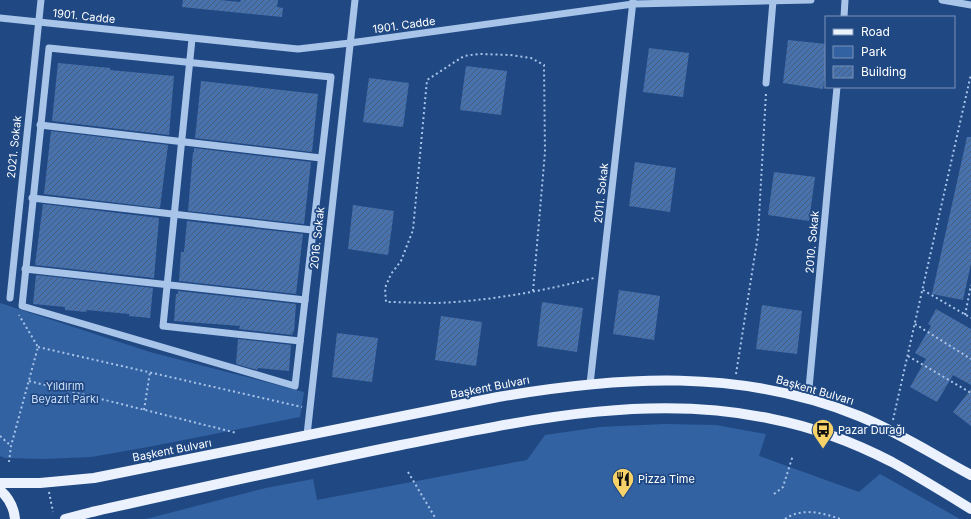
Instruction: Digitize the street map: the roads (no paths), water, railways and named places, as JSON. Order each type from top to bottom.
[{"type":"main road","name":"Başkent Bulvarı","points":[[0,483],[40,483],[94,478],[498,397],[540,390],[590,384],[672,380],[702,381],[770,389],[808,399],[860,416],[891,431],[971,475]]},
{"type":"main road","points":[[66,519],[305,465],[503,424],[552,416],[669,408],[722,410],[758,416],[796,425],[858,447],[891,462],[971,509]]},
{"type":"main road","points":[[0,490],[10,501],[15,519]]},
{"type":"street","name":"2021. Sokak","points":[[10,298],[41,0]]},
{"type":"street","name":"2016. Sokak","points":[[307,435],[355,0]]},
{"type":"street","name":"1901. Cadde","points":[[0,18],[298,49],[350,43],[633,2],[811,0]]},
{"type":"street","points":[[844,16],[845,0]]},
{"type":"street","points":[[942,0],[971,5]]},
{"type":"street","points":[[766,84],[773,1]]},
{"type":"street","name":"2011. Sokak","points":[[590,384],[633,2]]},
{"type":"street","points":[[192,38],[163,326],[300,341]]},
{"type":"street","points":[[49,48],[189,63],[331,77],[295,386],[22,306],[32,198],[49,48]]},
{"type":"street","name":"2010. Sokak","points":[[808,399],[837,88]]},
{"type":"street","points":[[40,125],[321,158]]},
{"type":"street","points":[[32,198],[312,230]]},
{"type":"street","points":[[25,269],[305,300]]},
{"type":"place","name":"Pazar Durağı","points":[[823,450]]},
{"type":"place","name":"Pizza Time","points":[[623,498]]},
{"type":"park label","name":"Yıldırım Beyazıt Parkı","points":[[65,392]]}]
